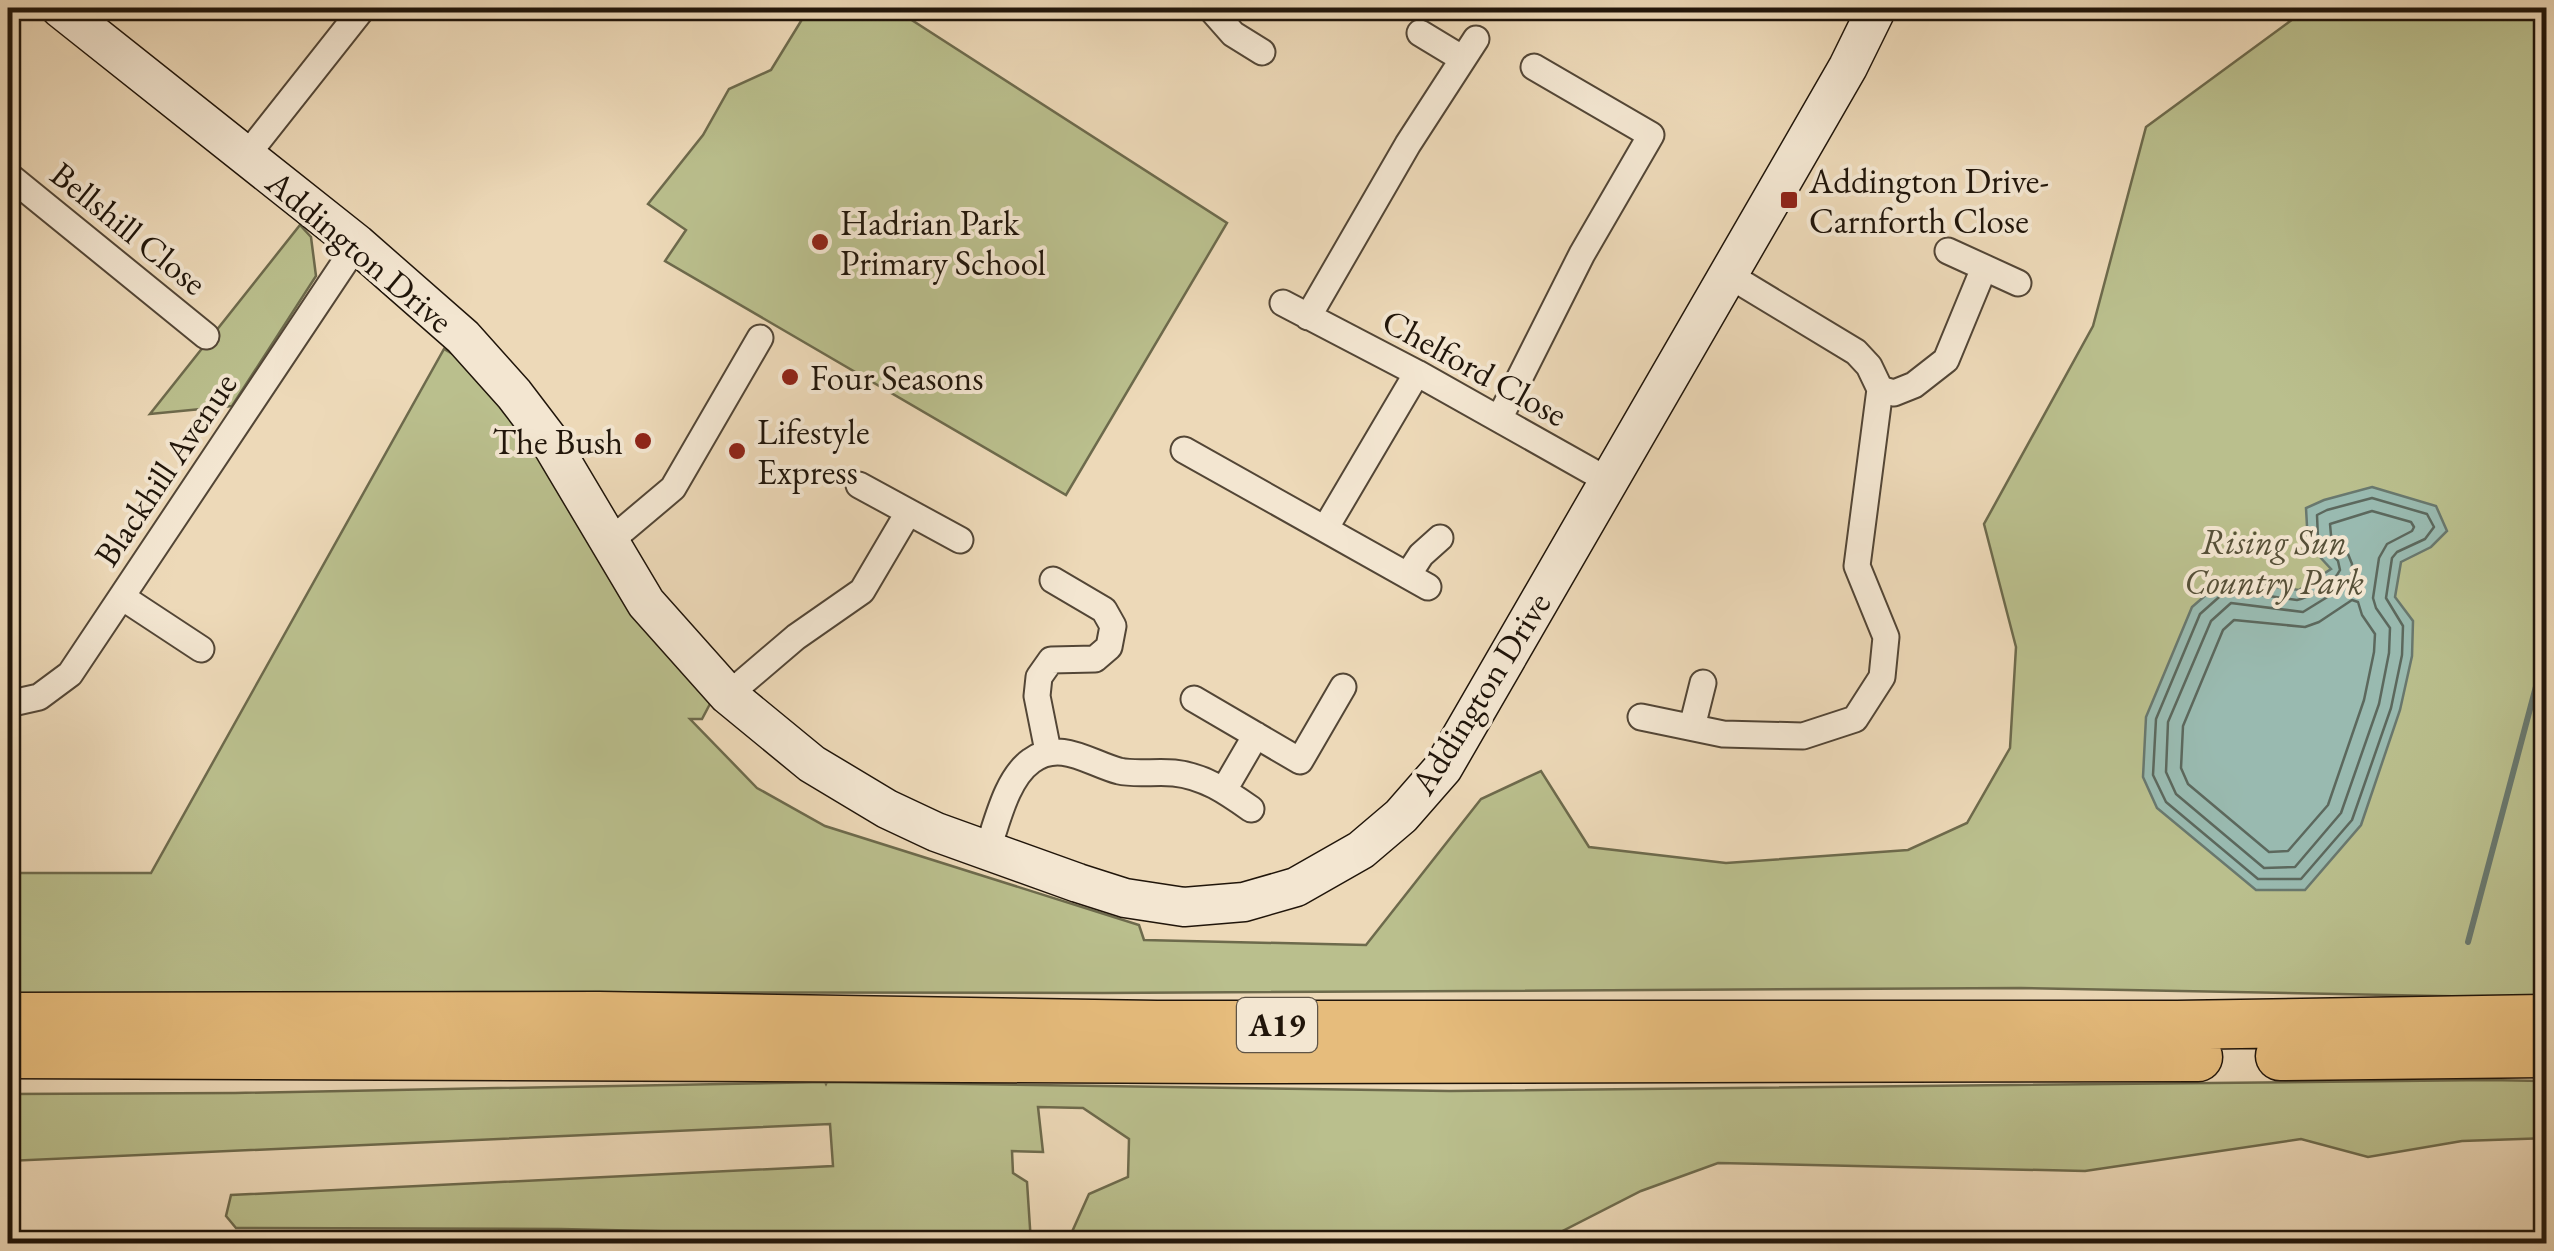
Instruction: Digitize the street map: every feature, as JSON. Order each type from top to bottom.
[{"type":"highway","name":"A19","points":[[8,1017],[600,1016],[1157,1025],[2177,1024],[2546,1019]]},
{"type":"highway","name":"A19","points":[[8,1054],[1430,1059],[2546,1053]]},
{"type":"street","name":"Addington Drive","points":[[60,8],[356,244],[462,336],[514,394],[563,460],[646,604],[728,695],[788,746],[887,809],[936,832],[1125,898],[1184,907],[1244,902],[1296,887],[1361,850],[1402,816],[1443,768],[1848,67],[1878,8]]},
{"type":"street","points":[[246,156],[362,8]]},
{"type":"street","points":[[1210,8],[1233,34],[1262,52]]},
{"type":"street","points":[[1308,317],[1408,144],[1470,49],[1420,33]]},
{"type":"street","points":[[1499,419],[1582,254],[1651,135],[1534,67]]},
{"type":"street","name":"Bellshill Close","points":[[8,175],[206,336]]},
{"type":"street","name":"Blackhill Avenue","points":[[8,704],[39,697],[70,674],[356,244]]},
{"type":"street","points":[[1948,251],[2018,283]]},
{"type":"street","points":[[1880,389],[1894,393],[1914,385],[1946,360],[1984,268]]},
{"type":"street","points":[[1641,717],[1723,734],[1803,736],[1855,719],[1882,677],[1886,638],[1857,566],[1880,389],[1870,366],[1856,352],[1727,274]]},
{"type":"street","name":"Chelford Close","points":[[1283,303],[1418,373],[1607,480]]},
{"type":"street","points":[[609,542],[673,488],[760,338]]},
{"type":"street","points":[[1326,529],[1418,373]]},
{"type":"street","points":[[1184,450],[1418,581],[1420,555],[1440,538]]},
{"type":"street","points":[[858,485],[960,540]]},
{"type":"street","points":[[728,695],[796,637],[862,591],[908,513]]},
{"type":"street","points":[[1048,750],[1037,696],[1039,676],[1052,660],[1095,659],[1109,646],[1113,626],[1104,610],[1053,580]]},
{"type":"street","points":[[122,597],[202,649]]},
{"type":"street","points":[[1692,728],[1703,683]]},
{"type":"street","points":[[1194,698],[1300,761],[1343,687]]},
{"type":"street","points":[[1224,790],[1256,735]]},
{"type":"street","points":[[987,851],[1012,786],[1028,763],[1048,750],[1070,753],[1121,771],[1199,778],[1251,809]]},
{"type":"green space","name":"Hadrian Park Primary School","points":[[809,8],[893,8],[1227,223],[1066,495],[665,261],[686,230],[648,204],[703,135],[729,89],[771,70]]},
{"type":"green space","name":"Rising Sun Country Park","points":[[2308,8],[2546,8],[2546,998],[2021,988],[8,995],[8,873],[151,873],[444,349],[480,370],[526,435],[635,618],[711,702],[702,719],[690,719],[757,788],[825,826],[1139,925],[1144,940],[1366,945],[1481,799],[1541,771],[1589,847],[1726,863],[1908,850],[1967,823],[2010,748],[2016,647],[1984,524],[2093,326],[2146,127]]},
{"type":"green space","points":[[300,225],[311,237],[316,276],[232,406],[150,414]]},
{"type":"green space","points":[[2546,1081],[2546,1138],[2462,1141],[2368,1157],[2301,1139],[2085,1171],[1718,1163],[1641,1191],[1539,1243],[1067,1243],[1089,1194],[1128,1177],[1129,1139],[1083,1108],[1038,1107],[1043,1152],[1012,1151],[1013,1173],[1027,1182],[1031,1243],[834,1244],[833,1235],[561,1229],[236,1228],[226,1216],[231,1195],[833,1166],[830,1124],[8,1161],[8,1094],[825,1082],[1450,1091]]},
{"type":"water","points":[[2372,487],[2436,506],[2447,531],[2431,547],[2401,562],[2395,597],[2413,621],[2412,656],[2400,710],[2361,825],[2305,890],[2256,890],[2157,808],[2143,777],[2146,717],[2192,607],[2223,580],[2299,590],[2331,569],[2308,544],[2306,508]]},
{"type":"waterway","points":[[2468,942],[2546,649]]},
{"type":"place","name":"Addington Drive- Carnforth Close","points":[[1789,200]]},
{"type":"place","name":"Hadrian Park Primary School","points":[[820,242]]},
{"type":"place","name":"Four Seasons","points":[[790,377]]},
{"type":"place","name":"The Bush","points":[[643,441]]},
{"type":"place","name":"Lifestyle Express","points":[[737,451]]}]
